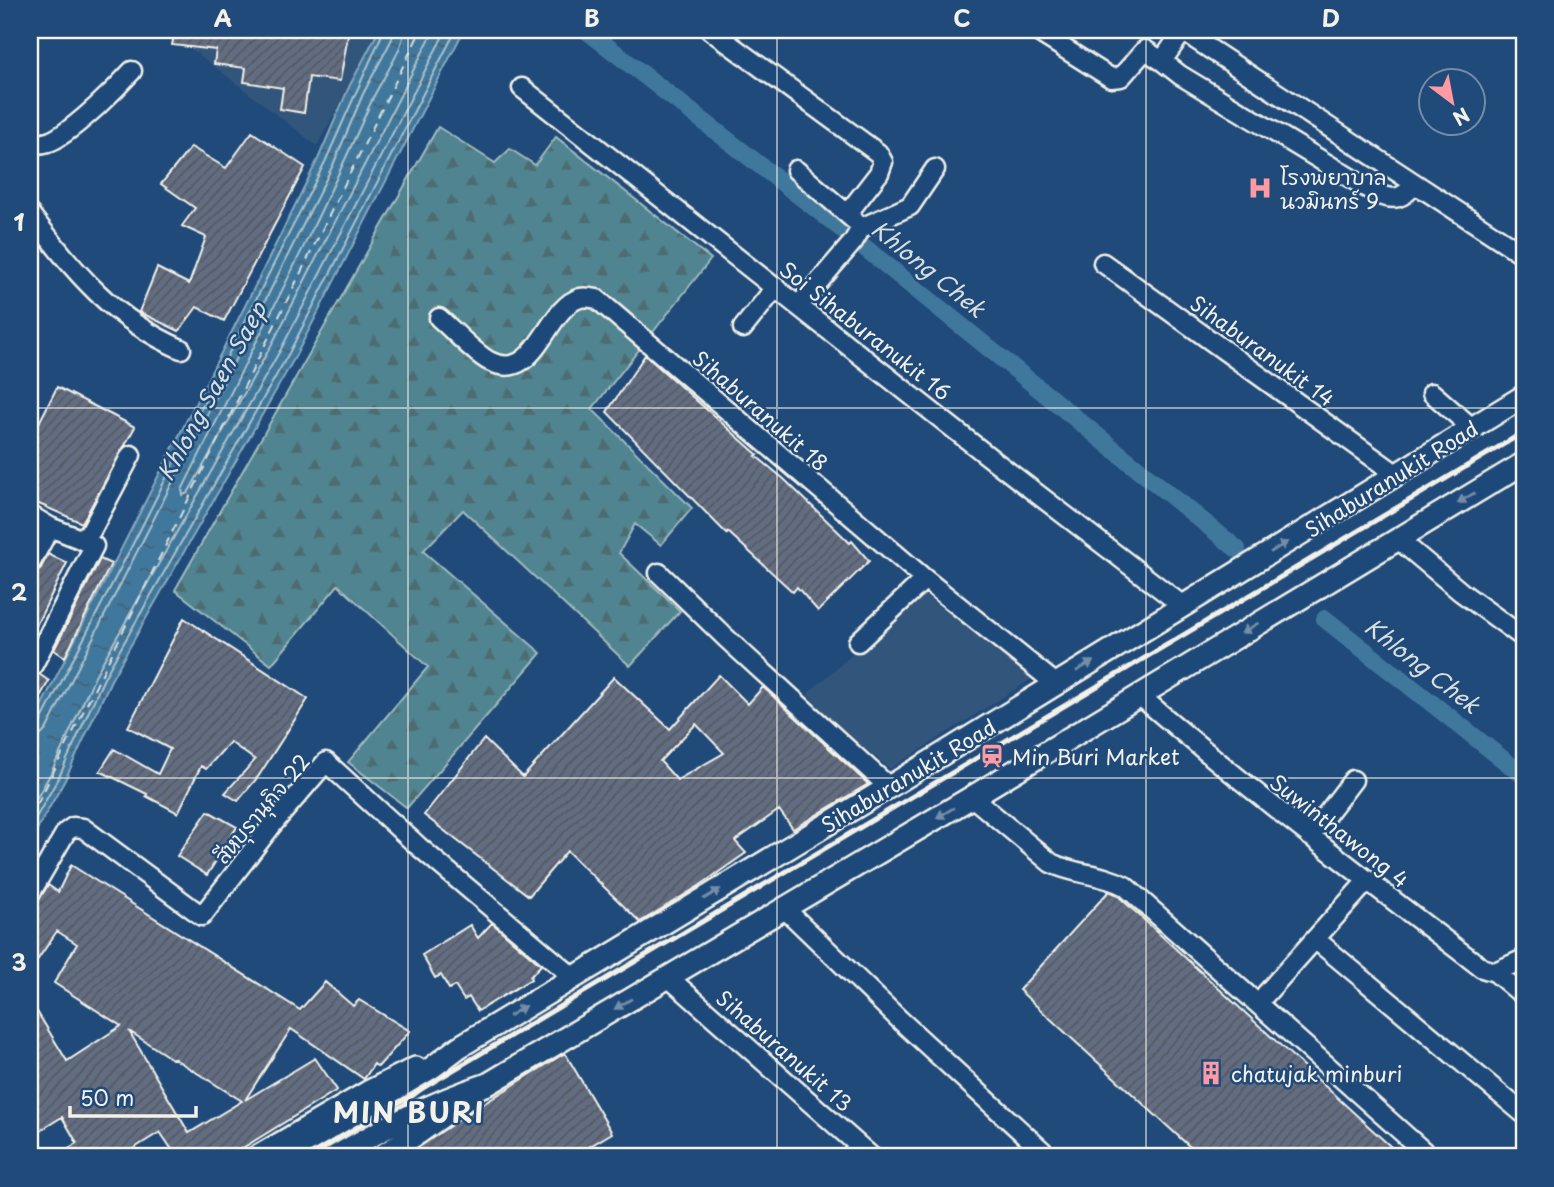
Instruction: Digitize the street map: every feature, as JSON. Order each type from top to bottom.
[{"type":"main road","name":"Sihaburanukit Road","points":[[296,1157],[321,1139],[396,1095],[459,1047],[889,787],[1524,396]]},
{"type":"main road","points":[[380,1157],[421,1132],[488,1084],[972,797],[1524,463]]},
{"type":"main road","points":[[257,1157],[368,1092],[459,1047]]},
{"type":"main road","points":[[334,1157],[413,1112],[488,1084]]},
{"type":"street","points":[[710,30],[878,153],[883,162],[879,173],[848,213]]},
{"type":"street","points":[[1035,30],[1111,78],[1122,77],[1145,50],[1180,75],[1377,194],[1397,200],[1405,196],[1415,184]]},
{"type":"street","points":[[1162,61],[1182,31],[1524,256]]},
{"type":"street","points":[[30,143],[56,139],[113,92],[132,71]]},
{"type":"street","name":"Soi Sihaburanukit 16","points":[[522,88],[988,456],[1183,606]]},
{"type":"street","points":[[799,305],[853,242],[861,228],[909,206],[934,169]]},
{"type":"street","points":[[796,170],[848,213],[861,228]]},
{"type":"street","points":[[30,214],[65,259],[105,302],[154,337],[181,349]]},
{"type":"street","name":"Sihaburanukit 14","points":[[1103,262],[1396,474]]},
{"type":"street","points":[[743,328],[776,287]]},
{"type":"street","name":"Sihaburanukit 18","points":[[439,318],[489,361],[510,366],[528,357],[565,306],[581,297],[597,299],[925,579],[1056,684]]},
{"type":"street","points":[[1432,393],[1472,428]]},
{"type":"street","points":[[80,539],[91,531],[131,455]]},
{"type":"street","points":[[30,515],[94,546],[33,666]]},
{"type":"street","points":[[30,564],[50,527]]},
{"type":"street","points":[[1398,539],[1461,592],[1524,638]]},
{"type":"street","points":[[659,573],[889,787]]},
{"type":"street","points":[[858,642],[925,579]]},
{"type":"street","name":"Suwinthawong 4","points":[[1139,695],[1199,747],[1367,881],[1482,968],[1495,972],[1524,996]]},
{"type":"street","name":"สีหบุรานุกิจ 22","points":[[30,894],[66,832],[74,827],[83,828],[202,916],[326,762],[418,846],[573,977]]},
{"type":"street","points":[[1310,836],[1353,779]]},
{"type":"street","points":[[972,797],[1051,863],[1066,871],[1111,878],[1125,887],[1430,1157]]},
{"type":"street","points":[[1265,995],[1367,881]]},
{"type":"street","points":[[784,908],[900,1020],[1049,1157]]},
{"type":"street","points":[[1315,939],[1524,1114]]},
{"type":"street","points":[[1495,972],[1524,959]]},
{"type":"street","name":"Sihaburanukit 13","points":[[668,977],[872,1157]]},
{"type":"shaded area","points":[[167,30],[379,30],[317,146]]},
{"type":"shaded area","points":[[922,593],[1033,678],[890,769],[837,726],[807,694]]},
{"type":"green space","points":[[438,127],[495,163],[510,149],[535,165],[556,137],[711,259],[592,409],[692,508],[661,545],[635,524],[619,553],[680,611],[630,666],[463,510],[423,551],[541,653],[407,808],[348,762],[428,667],[338,585],[271,665],[175,590]]},
{"type":"water","name":"Khlong Saen Saep","points":[[379,30],[464,30],[295,357],[111,680],[65,780],[30,842],[30,728],[249,298],[318,159],[349,87]]},
{"type":"building","points":[[175,30],[349,30],[340,81],[309,77],[304,113],[280,109],[283,88],[244,82],[246,68],[214,64],[216,50],[172,45]]},
{"type":"building","points":[[252,132],[305,167],[224,321],[197,307],[179,331],[139,312],[157,268],[189,284],[206,237],[182,226],[195,208],[161,184],[191,147],[226,168]]},
{"type":"building","points":[[645,355],[758,455],[756,456],[784,479],[850,543],[852,541],[869,561],[818,611],[797,587],[793,592],[728,532],[727,534],[607,412]]},
{"type":"building","points":[[57,387],[135,427],[82,523],[30,500],[30,441]]},
{"type":"building","points":[[48,554],[67,563],[30,638],[30,575],[40,570]]},
{"type":"building","points":[[100,559],[111,564],[65,657],[54,650]]},
{"type":"building","points":[[184,618],[308,699],[258,777],[238,801],[225,793],[255,760],[230,742],[206,769],[201,766],[178,813],[100,771],[114,749],[158,774],[170,749],[128,727]]},
{"type":"building","points":[[39,674],[49,681],[30,714],[30,676]]},
{"type":"building","points":[[719,675],[748,704],[763,687],[868,784],[793,829],[779,810],[735,841],[746,853],[640,922],[567,851],[529,896],[424,815],[484,739],[523,777],[614,677],[670,729]],"holes":[[[696,724],[724,753],[677,780],[660,761]]]},
{"type":"building","points":[[208,811],[237,827],[207,875],[177,856]]},
{"type":"building","points":[[71,865],[300,1010],[325,982],[353,1006],[359,1000],[410,1031],[378,1067],[374,1064],[364,1079],[291,1029],[245,1100],[315,1058],[337,1090],[228,1157],[177,1157],[160,1132],[120,1157],[55,1157],[77,1143],[62,1117],[30,1137],[30,1000],[67,1061],[121,1026],[54,983],[77,944],[57,931],[30,971],[30,909],[48,885],[58,892]],"holes":[[[129,1031],[173,1058],[242,1101],[189,1133]]]},
{"type":"building","name":"chatujak minburi","points":[[1109,891],[1116,894],[1402,1157],[1201,1157],[1019,990]]},
{"type":"building","points":[[492,923],[541,965],[531,979],[478,1011],[469,997],[464,1000],[455,986],[449,989],[441,975],[435,978],[422,955],[470,925],[478,938]]},
{"type":"building","points":[[565,1053],[612,1133],[572,1157],[404,1157],[475,1109]]},
{"type":"waterway","name":"Khlong Chek","points":[[586,30],[833,222],[1237,549]]},
{"type":"waterway","name":"Khlong Chek","points":[[1325,619],[1524,776]]},
{"type":"ferry route","points":[[30,819],[421,30]]},
{"type":"railway","points":[[307,1157],[1524,432]]},
{"type":"place","name":"โรงพยาบาล นวมินทร์ 9","points":[[1260,188]]},
{"type":"place","name":"Min Buri Market","points":[[992,756]]},
{"type":"place","name":"chatujak minburi","points":[[1211,1073]]},
{"type":"district","name":"MIN BURI","points":[[409,1111]]}]
